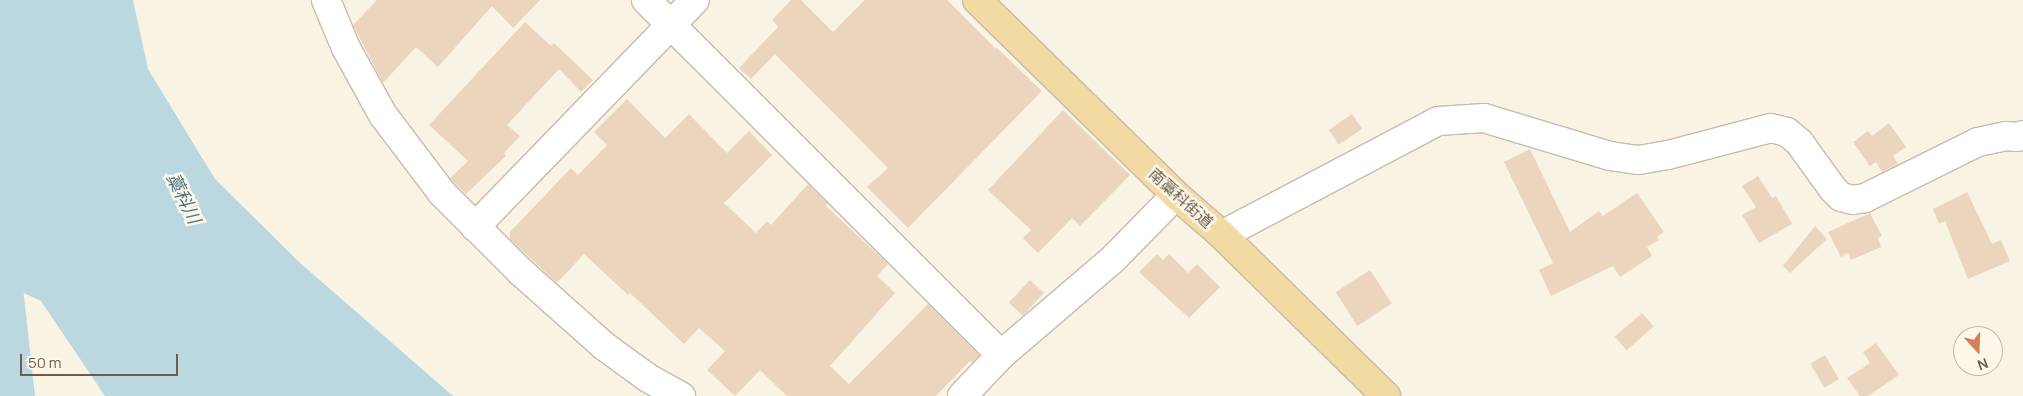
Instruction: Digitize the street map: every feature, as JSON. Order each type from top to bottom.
[{"type":"main road","name":"南藁科街道","points":[[977,0],[1176,195],[1222,235],[1386,396]]},
{"type":"street","points":[[326,0],[346,48],[384,115],[442,193],[521,272],[604,346],[648,378],[681,396]]},
{"type":"street","points":[[646,0],[1001,354]]},
{"type":"street","points":[[475,227],[694,0]]},
{"type":"street","points":[[1222,235],[1438,121],[1484,118],[1610,156],[1639,160],[1668,156],[1771,128],[1787,132],[1799,142],[1833,190],[1841,196],[1853,200],[1865,198],[1978,142],[2006,136],[2017,138],[2023,136]]},
{"type":"street","points":[[962,396],[1001,354],[1114,258],[1176,195]]},
{"type":"water","name":"藁科川","points":[[0,0],[133,0],[148,69],[215,179],[299,262],[453,396],[105,396],[41,301],[0,282]]},
{"type":"building","points":[[377,0],[540,0],[513,28],[492,6],[438,67],[416,47],[383,83],[353,25]]},
{"type":"building","points":[[791,0],[801,0],[833,32],[865,0],[947,0],[1042,91],[908,228],[867,187],[888,168],[775,54],[751,79],[739,68],[778,27],[772,20]]},
{"type":"building","points":[[525,22],[551,46],[554,43],[593,80],[581,92],[559,69],[507,125],[520,136],[504,153],[506,156],[466,194],[450,178],[468,161],[429,125]]},
{"type":"building","points":[[627,99],[665,138],[689,114],[727,153],[749,131],[772,155],[724,203],[756,233],[767,221],[771,225],[808,184],[828,204],[826,206],[888,264],[877,276],[895,293],[830,366],[849,384],[928,304],[979,355],[972,363],[970,361],[936,396],[787,396],[760,370],[735,396],[707,370],[725,351],[699,328],[684,344],[630,293],[628,295],[584,254],[557,283],[510,239],[510,232],[571,168],[578,175],[607,145],[594,132]]},
{"type":"building","points":[[1063,110],[1130,175],[1080,226],[1072,218],[1038,253],[1023,238],[1031,230],[988,190]]},
{"type":"building","points":[[1352,114],[1362,129],[1339,145],[1329,130]]},
{"type":"building","points":[[1889,123],[1906,147],[1893,156],[1898,164],[1882,172],[1876,162],[1870,166],[1853,142],[1868,131],[1872,136]]},
{"type":"building","points":[[1530,149],[1570,232],[1599,211],[1603,216],[1637,193],[1664,232],[1657,237],[1659,240],[1647,247],[1652,256],[1620,277],[1613,266],[1551,296],[1539,270],[1553,263],[1504,162]]},
{"type":"building","points":[[1758,176],[1772,198],[1776,196],[1792,224],[1759,243],[1742,215],[1756,207],[1742,186]]},
{"type":"building","points":[[1967,192],[1992,244],[2001,240],[2010,261],[1968,279],[1945,221],[1939,224],[1933,209]]},
{"type":"building","points":[[1870,213],[1882,236],[1878,238],[1881,247],[1851,260],[1848,253],[1841,257],[1828,232]]},
{"type":"building","points":[[1815,226],[1827,239],[1790,273],[1783,266]]},
{"type":"building","points":[[1157,254],[1163,260],[1169,254],[1188,273],[1197,264],[1220,287],[1189,318],[1139,272]]},
{"type":"building","points":[[1370,270],[1392,304],[1357,326],[1336,292]]},
{"type":"building","points":[[1030,280],[1044,293],[1023,316],[1009,303]]},
{"type":"building","points":[[1642,313],[1654,327],[1627,350],[1615,337]]},
{"type":"building","points":[[1876,343],[1899,375],[1868,396],[1860,396],[1847,378],[1870,363],[1863,352]]},
{"type":"building","points":[[1825,355],[1839,379],[1824,388],[1810,364]]},
{"type":"waterway","points":[[0,252],[16,396]]}]
